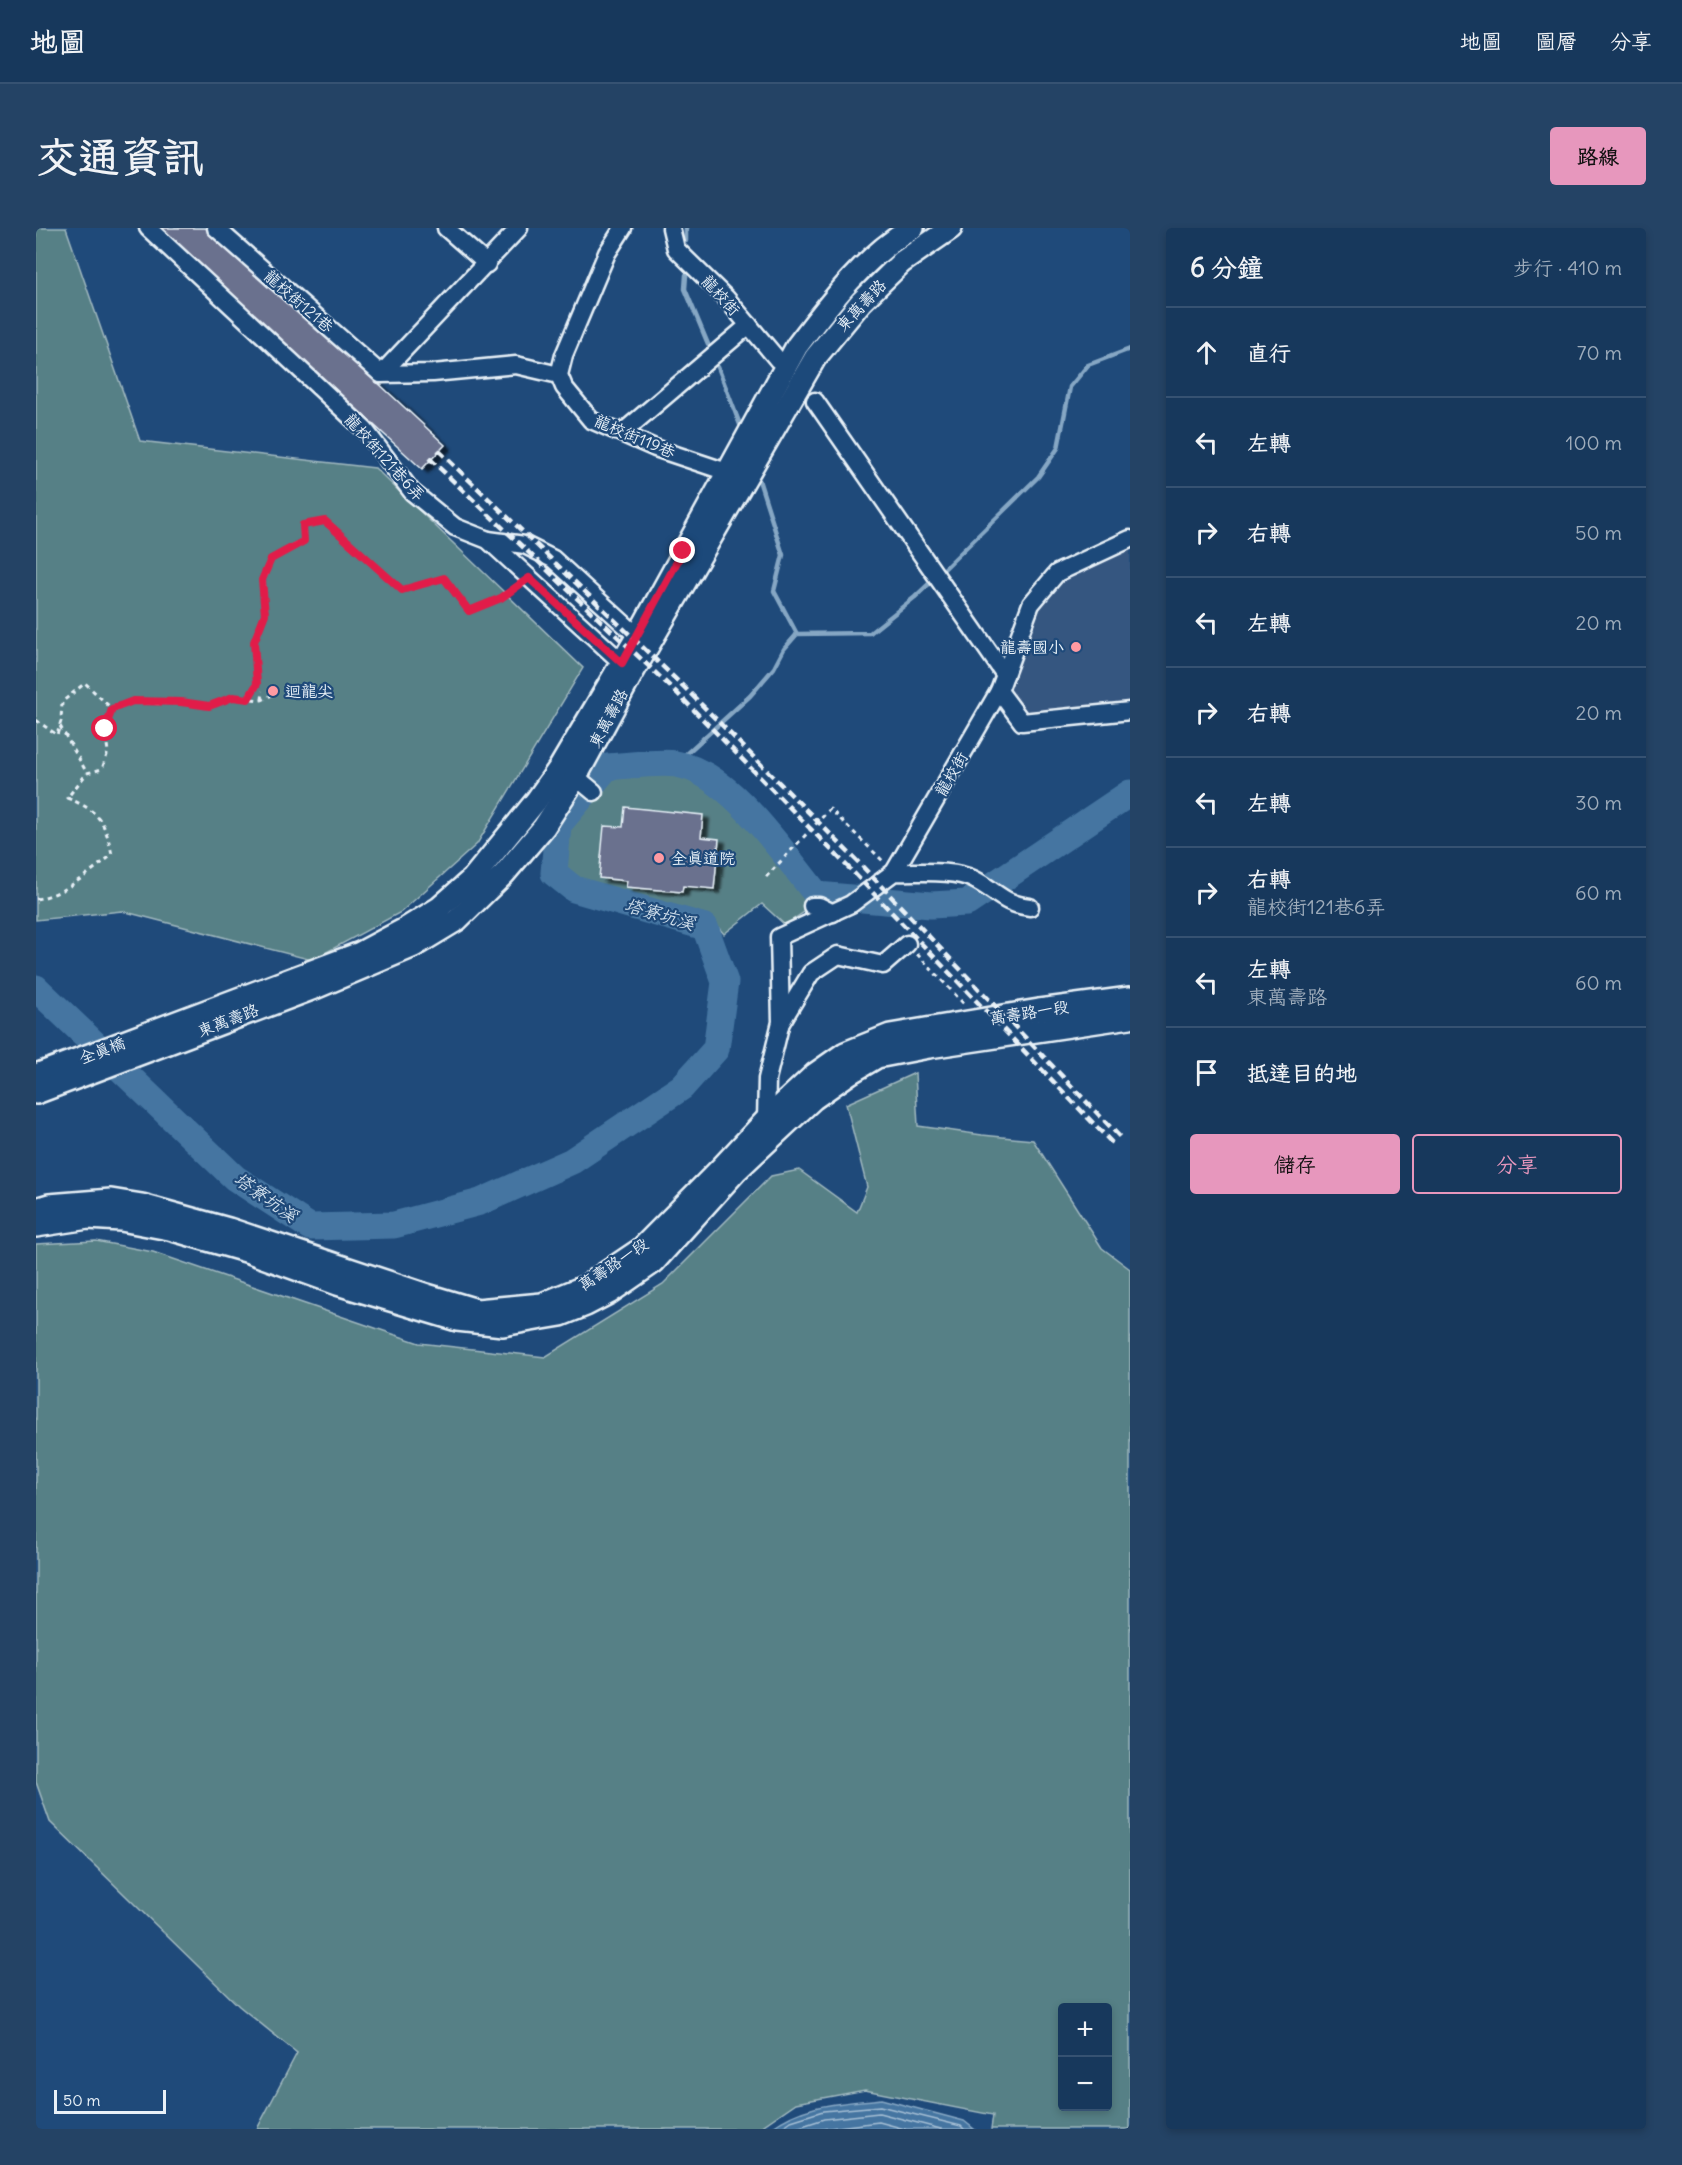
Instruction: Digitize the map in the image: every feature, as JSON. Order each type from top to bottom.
[{"type":"main road","name":"東萬壽路","points":[[736,475],[772,394],[797,346],[830,303],[866,264],[913,228]]},
{"type":"main road","name":"東萬壽路","points":[[161,1037],[317,987],[414,946],[457,920],[504,874],[544,827],[568,772],[736,475],[815,358],[861,302],[902,262],[951,228]]},
{"type":"main road","name":"萬壽路一段","points":[[36,1226],[88,1218],[121,1220],[169,1229],[249,1252],[337,1284],[457,1320],[503,1326],[561,1315],[609,1293],[654,1262],[736,1170],[815,1074],[846,1053],[890,1035],[1039,1010],[1130,998]]},
{"type":"main road","name":"萬壽路一段","points":[[36,1209],[49,1205],[111,1200],[142,1205],[220,1226],[477,1310],[543,1304],[586,1286],[641,1249],[721,1168],[771,1127],[877,1057],[1130,1017]]},
{"type":"main road","name":"全真橋","points":[[43,1072],[161,1037]]},
{"type":"main road","name":"全真橋","points":[[36,1093],[82,1076],[161,1037]]},
{"type":"street","name":"龍校街121巷6弄","points":[[148,228],[365,430],[412,492],[455,527],[488,540],[627,667]]},
{"type":"street","name":"龍校街121巷","points":[[216,228],[381,374]]},
{"type":"street","points":[[446,228],[487,264]]},
{"type":"street","points":[[381,374],[519,228]]},
{"type":"street","points":[[381,374],[433,373],[516,365],[559,375],[564,356],[594,282],[607,253],[623,228]]},
{"type":"street","name":"龍校街","points":[[671,228],[676,249],[726,298],[778,360]]},
{"type":"street","points":[[622,433],[748,325]]},
{"type":"street","name":"龍校街119巷","points":[[559,375],[564,387],[591,420],[655,448],[736,475]]},
{"type":"street","points":[[815,401],[1005,675]]},
{"type":"street","name":"龍校街","points":[[771,1127],[767,1079],[781,1022],[779,937],[851,904],[894,872],[999,691],[1031,604],[1057,573],[1130,539]]},
{"type":"street","points":[[488,540],[525,546],[553,559],[643,642]]},
{"type":"street","points":[[999,691],[1022,722],[1130,711]]},
{"type":"street","points":[[568,772],[594,792]]},
{"type":"street","points":[[894,872],[960,874],[974,879],[1009,902],[1030,907]]},
{"type":"street","points":[[812,906],[819,906],[832,913]]},
{"type":"street","points":[[781,1022],[811,973],[838,955],[883,965],[908,944]]},
{"type":"path","points":[[248,699],[257,684],[254,642],[265,614],[262,580],[271,559],[304,541],[303,525],[325,521],[402,590],[444,578],[469,611],[501,598],[529,578]]},
{"type":"path","points":[[36,720],[57,735],[62,702],[85,683],[112,709]]},
{"type":"path","points":[[262,700],[263,691]]},
{"type":"path","points":[[36,899],[68,888],[112,855],[101,818],[80,803],[67,798],[87,773],[102,769],[108,752],[105,729],[112,709],[133,701],[181,702],[209,706],[233,697],[262,700],[272,695]]},
{"type":"path","points":[[60,726],[87,773]]},
{"type":"path","points":[[766,877],[830,809],[894,872]]},
{"type":"path","points":[[908,944],[964,1004],[975,1004]]},
{"type":"shaded area","name":"龍壽國小","points":[[1130,546],[1130,706],[1026,716],[1012,697],[1009,685],[1034,608],[1066,577]]},
{"type":"green space","points":[[36,228],[66,228],[140,441],[375,468],[583,668],[477,844],[401,912],[312,960],[122,911],[36,920]]},
{"type":"green space","points":[[665,772],[692,776],[734,804],[817,903],[785,925],[762,904],[724,934],[712,920],[584,883],[562,869],[565,829],[606,776]]},
{"type":"green space","points":[[915,1073],[918,1126],[1033,1140],[1102,1248],[1130,1269],[1130,2129],[991,2129],[993,2115],[865,2090],[796,2103],[758,2129],[257,2129],[297,2053],[239,2006],[50,1822],[36,1782],[36,1244],[96,1241],[153,1252],[419,1343],[545,1357],[663,1284],[771,1176],[799,1170],[857,1212],[867,1187],[846,1104]]},
{"type":"water","points":[[881,2099],[964,2121],[974,2129],[770,2129],[783,2120],[810,2109]]},
{"type":"building","points":[[159,228],[211,228],[445,445],[422,469]]},
{"type":"building","name":"全真道院","points":[[625,807],[703,815],[701,837],[719,839],[714,889],[683,886],[682,892],[626,887],[627,881],[599,878],[604,826],[623,827]]},
{"type":"waterway","points":[[686,228],[686,241]]},
{"type":"waterway","points":[[686,275],[685,289],[708,344]]},
{"type":"waterway","points":[[939,574],[1038,477],[1058,448],[1070,387],[1088,365],[1130,349]]},
{"type":"waterway","points":[[718,367],[742,430]]},
{"type":"waterway","points":[[759,480],[783,555],[774,591],[797,634]]},
{"type":"waterway","points":[[675,764],[750,696],[774,668],[784,649],[797,634],[870,633],[933,580]]},
{"type":"waterway","name":"塔寮坑溪","points":[[36,988],[235,1178],[310,1227],[394,1225],[480,1202],[572,1161],[682,1087],[716,1049],[725,982],[705,927],[574,889],[554,873],[558,825],[607,767],[669,763],[696,770],[716,782],[754,817],[817,895],[931,905],[967,903],[1130,793]]},
{"type":"railway","points":[[438,450],[684,687],[862,866],[1120,1137]]},
{"type":"railway","points":[[429,458],[677,693],[854,873],[1114,1145]]},
{"type":"place","name":"龍壽國小","points":[[1076,647]]},
{"type":"place","name":"迴龍尖","points":[[273,691]]},
{"type":"place","name":"全真道院","points":[[659,858]]},
{"type":"route","points":[[105,729],[112,709],[133,701],[181,702],[209,706],[233,697],[248,699],[257,684],[254,642],[265,614],[262,580],[271,559],[304,541],[303,525],[325,521],[402,590],[444,578],[469,611],[501,598],[529,578],[622,663],[683,551]]}]
